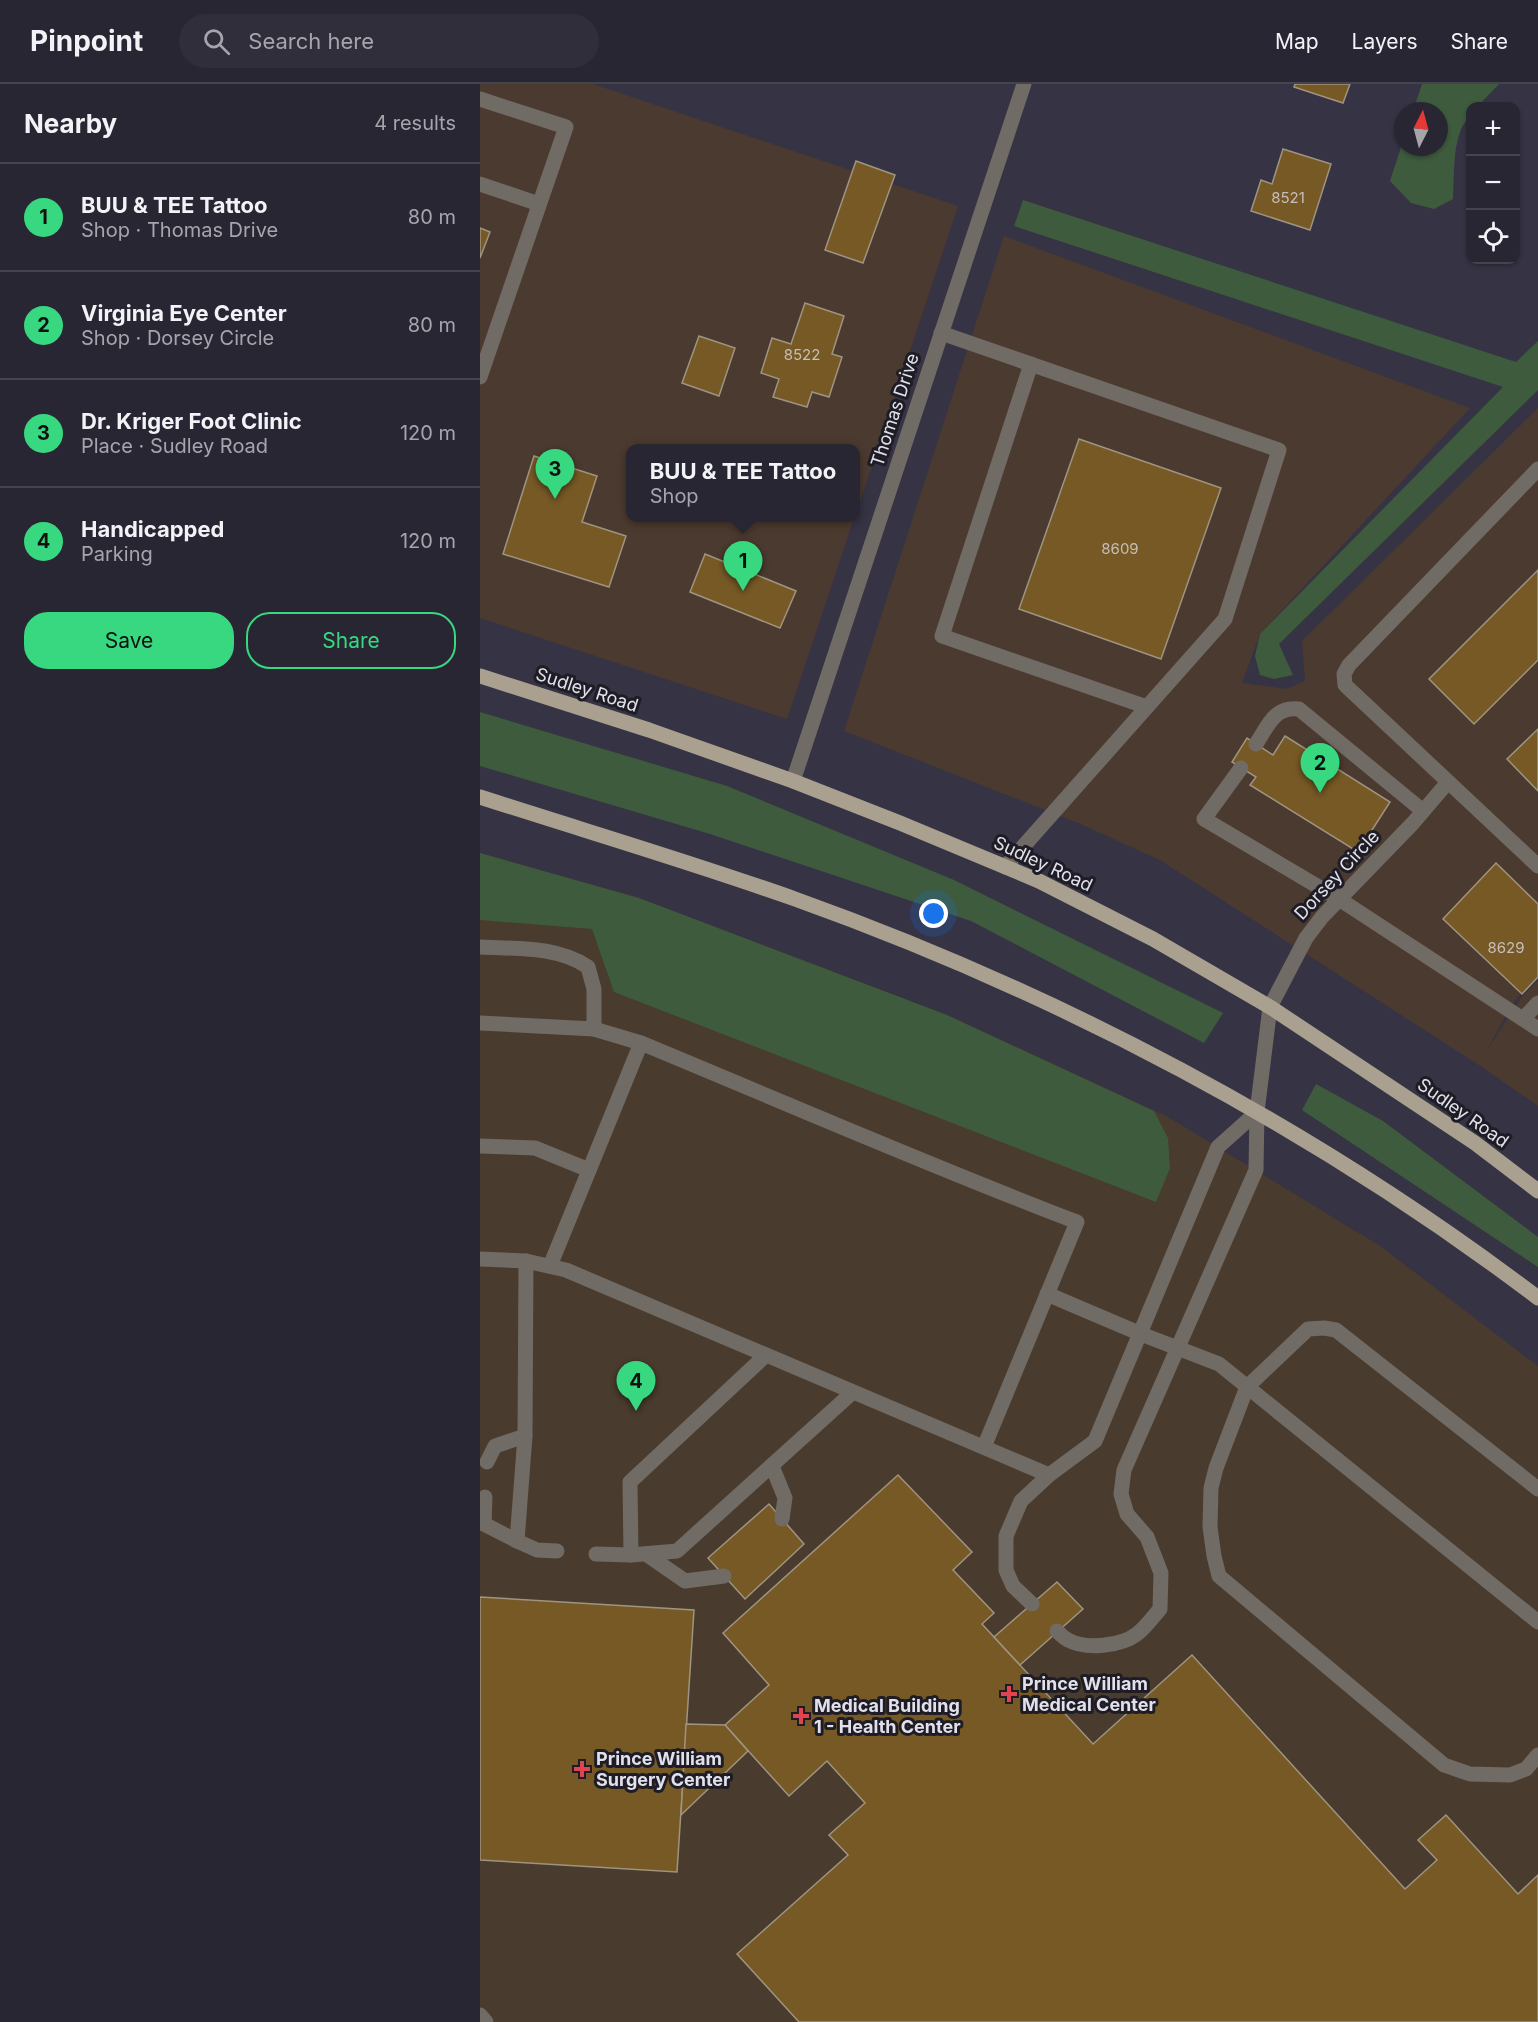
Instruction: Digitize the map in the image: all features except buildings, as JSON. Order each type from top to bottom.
[{"type":"main road","name":"Sudley Road","points":[[480,676],[649,730],[793,782],[1039,881],[1153,939],[1270,1007],[1475,1143],[1538,1191]]},
{"type":"main road","points":[[480,796],[794,898],[912,944],[1056,1007],[1197,1079],[1340,1161],[1471,1247],[1538,1298]]},
{"type":"street","name":"Thomas Drive","points":[[793,782],[1024,84]]},
{"type":"street","points":[[480,99],[566,127],[480,377]]},
{"type":"street","points":[[480,184],[539,204]]},
{"type":"street","points":[[941,333],[1279,450],[1225,619],[1005,867]]},
{"type":"street","points":[[1031,364],[942,636],[1147,707]]},
{"type":"street","points":[[1538,469],[1349,665],[1344,674],[1345,685],[1538,866]]},
{"type":"street","points":[[1256,744],[1277,713],[1288,708],[1299,709],[1423,811]]},
{"type":"street","points":[[1241,768],[1204,819],[1339,899],[1538,1029]]},
{"type":"street","name":"Dorsey Circle","points":[[1057,1632],[1069,1641],[1086,1644],[1099,1646],[1120,1642],[1137,1634],[1160,1609],[1161,1573],[1147,1537],[1127,1514],[1121,1494],[1124,1470],[1256,1170],[1257,1112],[1270,1007],[1306,938],[1339,899],[1448,782]]},
{"type":"street","points":[[480,947],[553,951],[576,958],[588,966],[594,989],[594,1029]]},
{"type":"street","points":[[1523,1018],[1538,1003]]},
{"type":"street","points":[[480,1023],[594,1029],[641,1043],[908,1156],[1077,1222],[984,1447]]},
{"type":"street","points":[[550,1266],[641,1043]]},
{"type":"street","points":[[1032,1604],[1013,1586],[1006,1570],[1006,1536],[1021,1501],[1048,1475],[1095,1441],[1218,1147],[1257,1112]]},
{"type":"street","points":[[480,1146],[535,1148],[589,1170]]},
{"type":"street","points":[[480,1259],[526,1261],[566,1270],[1048,1475]]},
{"type":"street","points":[[517,1540],[525,1436],[526,1261]]},
{"type":"street","points":[[1047,1294],[1218,1364],[1538,1622]]},
{"type":"street","points":[[1538,1489],[1336,1330],[1324,1328],[1308,1329],[1247,1387],[1210,1488],[1210,1527],[1219,1576],[1444,1765],[1470,1774],[1510,1775],[1526,1769],[1538,1755]]},
{"type":"street","points":[[638,1555],[630,1482],[766,1355]]},
{"type":"street","points":[[596,1554],[638,1555],[677,1551],[853,1392]]},
{"type":"street","points":[[487,1462],[495,1446],[525,1436]]},
{"type":"street","points":[[772,1466],[785,1498],[782,1519]]},
{"type":"street","points":[[484,1497],[484,1524],[537,1550],[557,1551]]},
{"type":"street","points":[[638,1555],[685,1581],[724,1576]]},
{"type":"street","points":[[480,2015],[486,2022]]},
{"type":"shaded area","points":[[480,84],[593,84],[958,206],[860,502],[860,444],[626,444],[626,522],[853,522],[787,719],[480,618]]},
{"type":"shaded area","points":[[1004,236],[1470,408],[1260,634],[1242,683],[1286,689],[1305,681],[1302,641],[1538,408],[1538,975],[1512,1004],[1487,1050],[1521,998],[1538,980],[1538,1106],[1479,1065],[1160,860],[1078,823],[844,731]]},
{"type":"shaded area","name":"Prince William Medical Center","points":[[480,853],[639,898],[947,1015],[1168,1117],[1380,1246],[1538,1366],[1538,2022],[480,2022]]},
{"type":"green space","points":[[1422,84],[1499,84],[1482,102],[1466,102],[1466,121],[1456,148],[1453,199],[1434,209],[1411,203],[1390,181],[1398,156],[1448,156],[1448,102],[1416,102]]},
{"type":"green space","points":[[1023,200],[1516,362],[1538,341],[1538,390],[1279,644],[1293,675],[1274,679],[1260,675],[1255,656],[1260,634],[1503,387],[1014,226]]},
{"type":"green space","points":[[480,712],[727,786],[954,880],[1223,1013],[1204,1043],[971,921],[710,834],[480,766]]},
{"type":"green space","points":[[480,853],[639,898],[947,1015],[1154,1111],[1168,1138],[1170,1168],[1156,1202],[614,992],[592,929],[480,920]]},
{"type":"green space","points":[[1316,1084],[1383,1121],[1538,1237],[1538,1267],[1302,1110]]},
{"type":"place","name":"Dr. Kriger Foot Clinic","points":[[555,499]]},
{"type":"place","name":"BUU & TEE Tattoo","points":[[743,591]]},
{"type":"place","name":"Virginia Eye Center","points":[[1320,793]]},
{"type":"place","name":"Handicapped","points":[[636,1411]]},
{"type":"place","name":"Prince William Medical Center","points":[[1009,1694]]},
{"type":"place","name":"Medical Building 1 - Health Center","points":[[801,1716]]},
{"type":"place","name":"Prince William Surgery Center","points":[[582,1769]]}]
